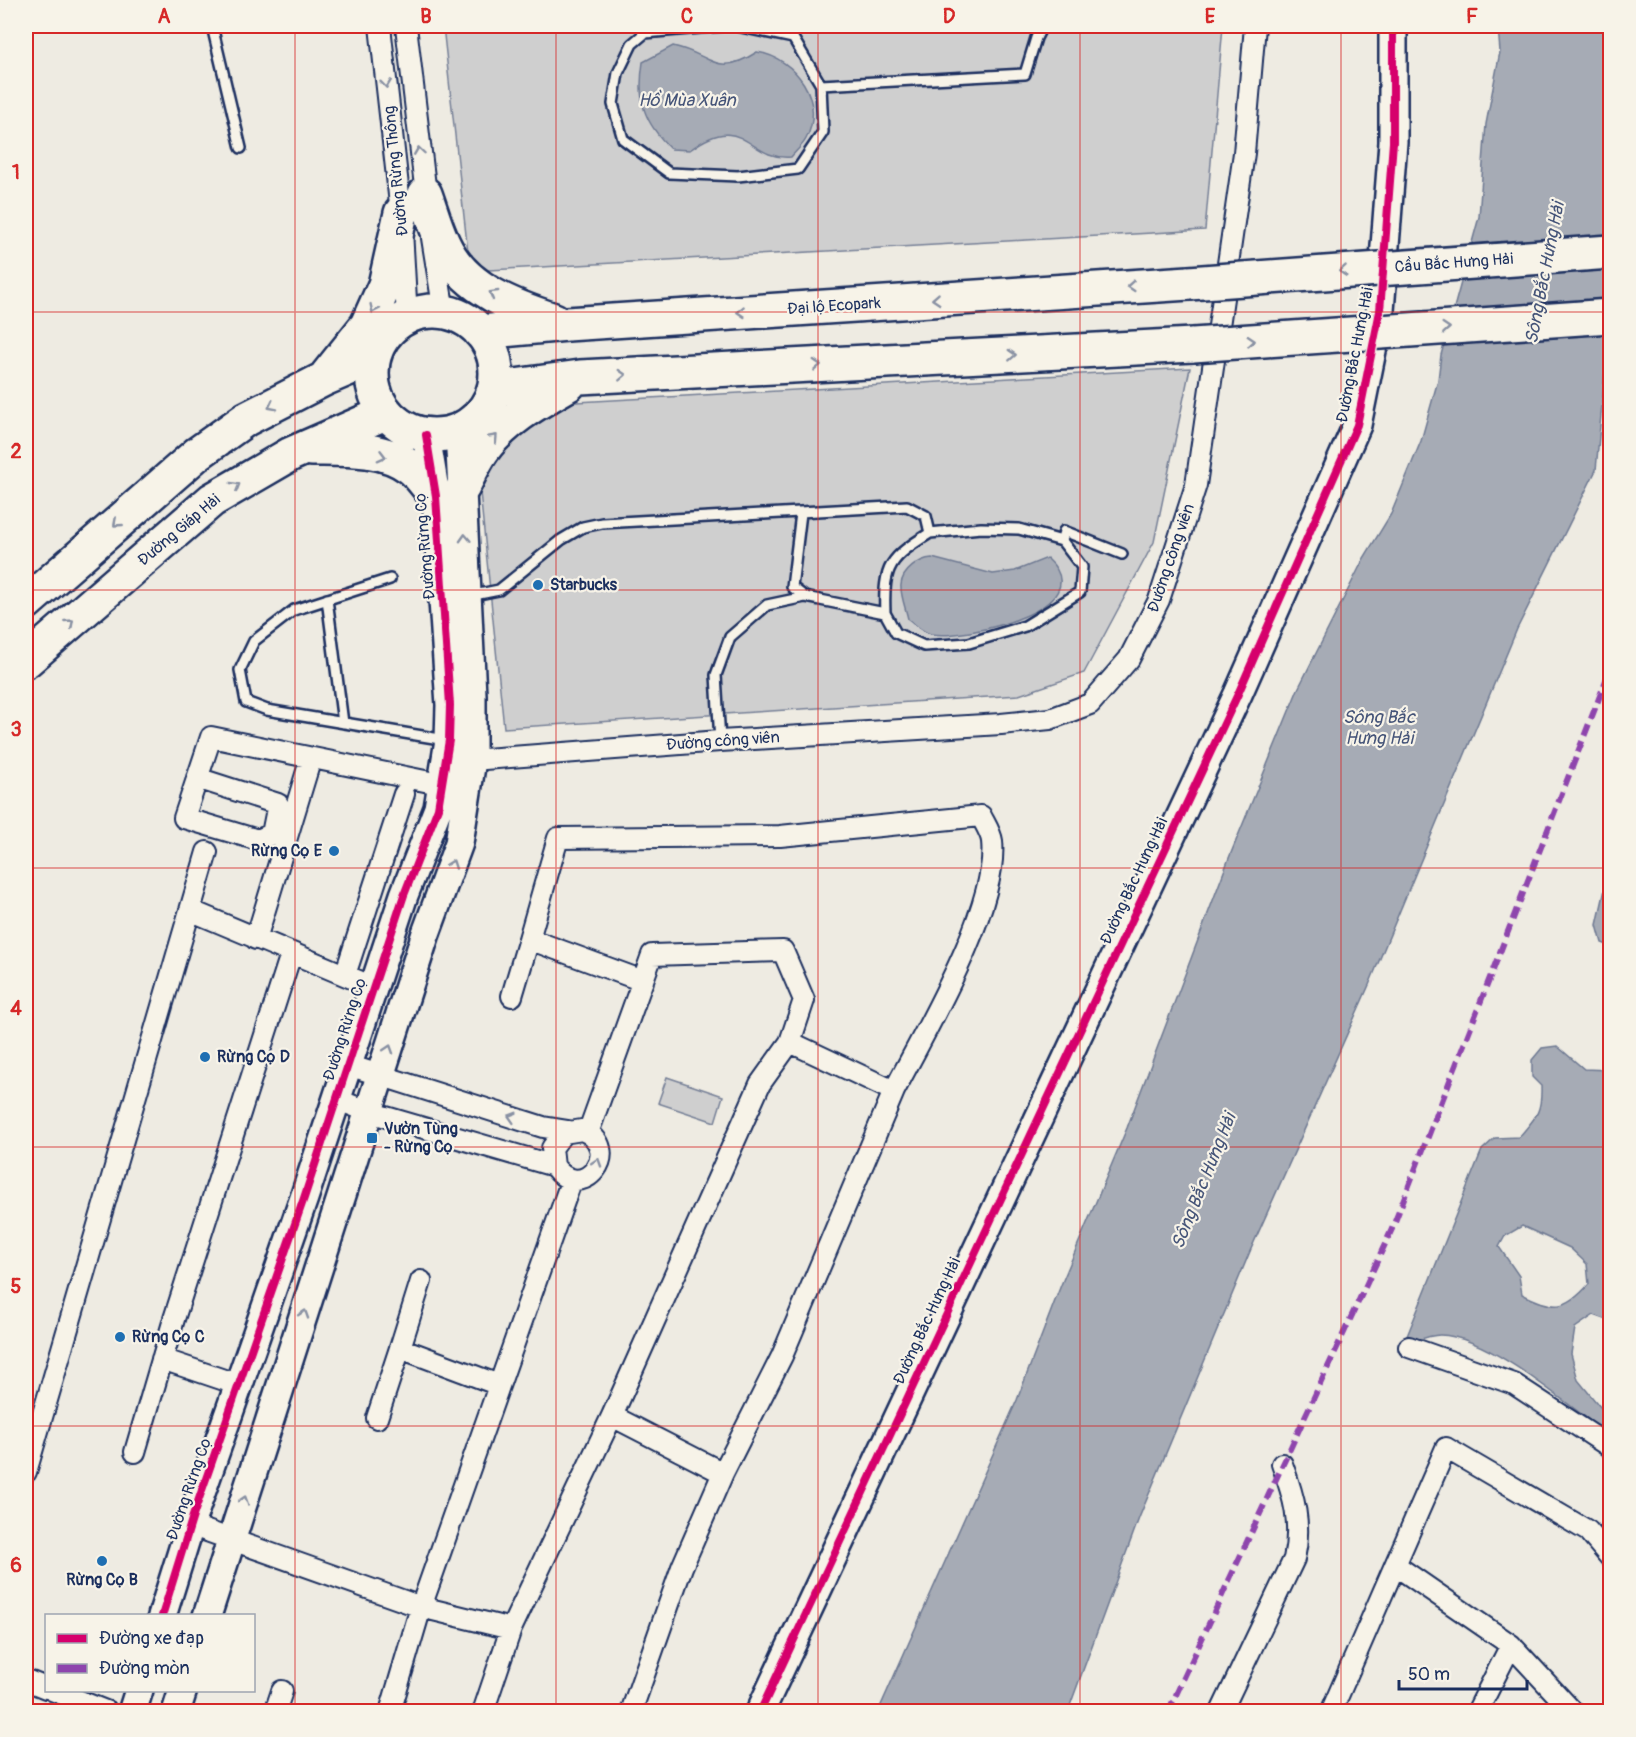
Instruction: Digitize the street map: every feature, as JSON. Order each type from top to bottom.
[{"type":"highway","points":[[413,204],[447,252],[473,282],[517,308],[567,324]]},
{"type":"highway","points":[[324,379],[367,325],[385,285],[413,204]]},
{"type":"highway","name":"Cầu Bắc Hưng Hải","points":[[1189,283],[1611,252]]},
{"type":"highway","name":"Đại lộ Ecopark","points":[[480,332],[567,324],[1189,283]]},
{"type":"highway","points":[[436,310],[444,312],[458,315],[480,332],[489,344],[496,364],[494,389],[487,407],[472,423],[459,430],[437,436],[414,433],[400,426],[385,413],[376,396],[371,377],[374,358],[381,340],[396,324],[415,314],[436,310]]},
{"type":"highway","points":[[494,389],[580,377],[1193,345],[1611,316]]},
{"type":"highway","points":[[26,603],[197,454],[246,419],[324,379],[374,358]]},
{"type":"highway","points":[[304,449],[344,449],[384,455],[411,468],[449,492],[503,429],[529,406],[580,377]]},
{"type":"highway","name":"Đường Giáp Hải","points":[[26,662],[212,500],[291,454],[385,413]]},
{"type":"street","name":"Đường Rừng Thông","points":[[380,26],[413,204],[444,312]]},
{"type":"street","name":"Đường Rừng Thông","points":[[406,26],[413,204],[407,318]]},
{"type":"street","name":"Đường công viên","points":[[472,760],[720,741],[1001,724],[1050,719],[1090,704],[1129,659],[1159,600],[1196,485],[1244,153],[1255,26]]},
{"type":"street","name":"Đường Bắc Hưng Hải","points":[[760,1712],[1238,694],[1357,425],[1380,311],[1393,142],[1393,26]]},
{"type":"street","name":"Đường Rừng Cọ","points":[[208,1614],[380,1076],[459,843],[449,740],[449,492],[459,430]]},
{"type":"street","name":"Đường Rừng Cọ","points":[[163,1614],[190,1525],[404,895],[438,808],[472,760],[468,596],[449,492],[426,435]]},
{"type":"street","points":[[197,777],[278,804],[272,834],[258,840],[184,818],[197,777],[211,737],[454,787]]},
{"type":"street","points":[[449,740],[472,760]]},
{"type":"street","points":[[256,939],[311,758]]},
{"type":"street","points":[[345,975],[404,794]]},
{"type":"street","points":[[512,996],[558,838],[780,836],[981,816],[992,840],[990,872],[973,934],[894,1091],[782,1356],[723,1473],[682,1567],[631,1712]]},
{"type":"street","points":[[26,1472],[192,911],[207,852]]},
{"type":"street","points":[[192,911],[374,987]]},
{"type":"street","points":[[529,939],[643,981]]},
{"type":"street","points":[[483,1712],[511,1629],[612,1416],[759,1084],[790,1042],[804,1000],[783,951],[652,955],[578,1132]]},
{"type":"street","points":[[135,1452],[162,1359],[291,954]]},
{"type":"street","points":[[790,1042],[894,1091]]},
{"type":"street","points":[[336,1099],[369,1112],[554,1166],[564,1177],[572,1179],[579,1180],[591,1174],[600,1163],[598,1142],[578,1132],[543,1127],[348,1065]]},
{"type":"street","points":[[554,1166],[552,1148],[558,1137],[578,1132]]},
{"type":"street","points":[[390,1712],[421,1607],[572,1179]]},
{"type":"street","points":[[377,1418],[421,1281]]},
{"type":"street","points":[[1409,1347],[1514,1384],[1611,1447]]},
{"type":"street","points":[[400,1348],[499,1385]]},
{"type":"street","points":[[162,1359],[238,1385]]},
{"type":"street","points":[[612,1416],[723,1473]]},
{"type":"street","points":[[1331,1712],[1446,1448],[1588,1531],[1611,1557]]},
{"type":"street","points":[[1221,1712],[1294,1559],[1299,1539],[1299,1519],[1282,1464]]},
{"type":"street","points":[[190,1525],[421,1607],[511,1629]]},
{"type":"street","points":[[1395,1565],[1511,1645],[1573,1712]]},
{"type":"street","points":[[1477,1712],[1511,1645]]},
{"type":"street","points":[[26,1680],[45,1688]]},
{"type":"street","points":[[275,1712],[282,1691]]},
{"type":"street","points":[[57,1692],[108,1712]]},
{"type":"street","points":[[132,1712],[138,1692]]},
{"type":"street","points":[[176,1712],[182,1692]]},
{"type":"lane","points":[[212,26],[241,148]]},
{"type":"lane","points":[[723,26],[645,33],[632,44],[618,73],[613,104],[623,139],[669,173],[738,176],[798,169],[823,132],[821,85],[793,38],[736,26]]},
{"type":"lane","points":[[821,85],[1025,74],[1042,26]]},
{"type":"lane","points":[[468,596],[499,590],[550,547],[583,527],[602,523],[907,506],[926,516],[930,533]]},
{"type":"lane","points":[[801,513],[792,586],[805,597]]},
{"type":"lane","points":[[981,528],[1019,529],[1062,541],[1082,567],[1080,592],[1025,626],[969,643],[924,646],[896,633],[885,613],[884,581],[900,552],[930,533],[981,528]]},
{"type":"lane","points":[[1062,541],[1064,531],[1122,554]]},
{"type":"lane","points":[[390,579],[294,610],[254,641],[240,670],[246,702],[267,710],[449,740]]},
{"type":"lane","points":[[720,741],[716,675],[730,637],[767,605],[805,597],[885,613]]},
{"type":"lane","points":[[327,599],[343,723]]},
{"type":"shaded area","points":[[443,26],[1223,26],[1205,230],[470,271]]},
{"type":"shaded area","points":[[1190,368],[1154,542],[1084,673],[1019,695],[504,728],[479,482],[499,444],[559,403]]},
{"type":"shaded area","points":[[667,1077],[723,1096],[715,1122],[658,1103]]},
{"type":"water","name":"Sông Bắc Hưng Hải","points":[[1498,26],[1610,26],[1610,316],[1596,470],[1517,629],[1369,985],[1251,1249],[1139,1518],[1068,1711],[878,1712],[1017,1400],[1061,1285],[1127,1128],[1229,858],[1298,689],[1364,558],[1391,514],[1421,441],[1438,380],[1441,355],[1479,217],[1486,124],[1500,52]]},
{"type":"water","name":"Hồ Mùa Xuân","points":[[673,46],[722,64],[732,64],[757,52],[784,63],[795,72],[810,96],[811,125],[803,144],[791,157],[776,156],[734,135],[722,134],[690,150],[671,149],[654,129],[644,110],[641,76],[643,62]]},
{"type":"water","points":[[932,558],[993,574],[1015,571],[1047,558],[1059,576],[1057,592],[1044,606],[1023,617],[997,626],[948,635],[931,634],[908,619],[901,589],[902,580],[908,571],[917,563]]},
{"type":"water","points":[[1610,867],[1610,946],[1602,943],[1597,925]]},
{"type":"water","points":[[1557,1046],[1584,1069],[1610,1070],[1610,1321],[1594,1315],[1575,1328],[1571,1354],[1578,1380],[1610,1419],[1610,1436],[1505,1359],[1482,1347],[1460,1338],[1440,1335],[1413,1342],[1407,1336],[1482,1150],[1495,1138],[1519,1137],[1537,1114],[1541,1086],[1532,1077],[1532,1060],[1542,1048]],"holes":[[[1522,1226],[1570,1248],[1587,1264],[1589,1284],[1581,1293],[1566,1303],[1551,1305],[1522,1294],[1519,1276],[1499,1247],[1505,1236]]]},
{"type":"marked path","points":[[1168,1712],[1392,1229],[1610,670]]},
{"type":"cycle path","points":[[760,1712],[1238,694],[1357,425],[1380,311],[1393,142],[1393,26]]},
{"type":"cycle path","points":[[163,1614],[193,1516],[304,1198],[404,895],[438,808],[449,740],[450,705],[436,496],[426,435]]},
{"type":"place","name":"Starbucks","points":[[538,585]]},
{"type":"place","name":"Rừng Cọ E","points":[[334,851]]},
{"type":"place","name":"Rừng Cọ D","points":[[205,1057]]},
{"type":"place","name":"Vườn Tùng - Rừng Cọ","points":[[372,1138]]},
{"type":"place","name":"Rừng Cọ C","points":[[120,1337]]},
{"type":"place","name":"Rừng Cọ B","points":[[102,1561]]}]
